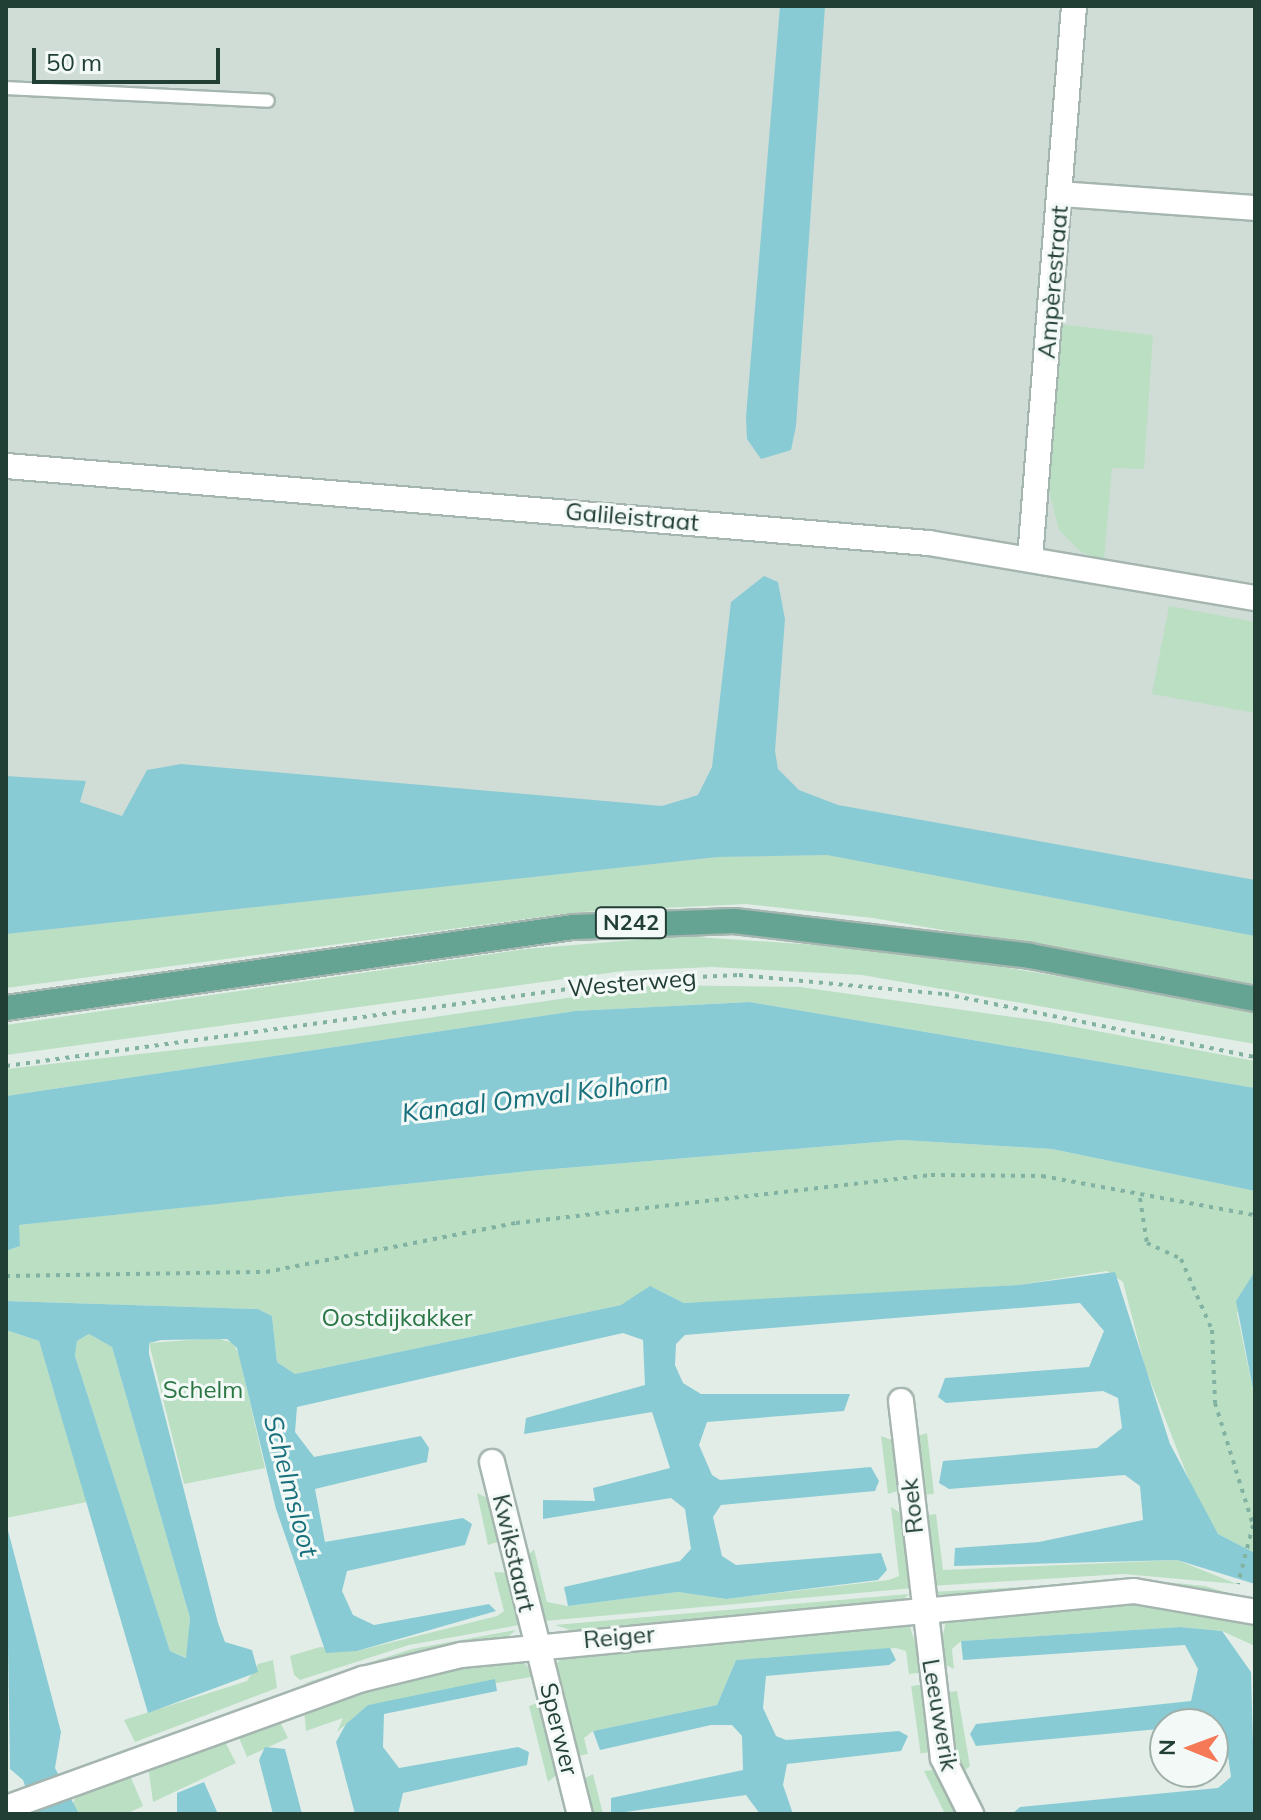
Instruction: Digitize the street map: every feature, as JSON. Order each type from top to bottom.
[{"type":"main road","name":"N242","points":[[6,1008],[535,932],[664,921],[866,932],[1255,999]]},
{"type":"street","name":"Ampèrestraat","points":[[1030,558],[1074,6]]},
{"type":"street","points":[[1060,194],[1255,208]]},
{"type":"street","name":"Galileistraat","points":[[6,466],[883,538],[1030,558],[1255,598]]},
{"type":"street","name":"Roek","points":[[901,1401],[923,1611]]},
{"type":"street","name":"Kwikstaart","points":[[492,1462],[538,1644]]},
{"type":"street","name":"Reiger","points":[[12,1806],[363,1679],[538,1644],[1134,1591],[1255,1612]]},
{"type":"street","name":"Leeuwerik","points":[[923,1611],[943,1758],[971,1814]]},
{"type":"street","name":"Sperwer","points":[[538,1644],[580,1814]]},
{"type":"lane","points":[[6,88],[268,101]]},
{"type":"path","name":"Westerweg","points":[[6,1066],[633,980],[739,975],[945,994],[1255,1057]]},
{"type":"path","points":[[6,1276],[266,1272],[516,1223],[931,1175],[1042,1176],[1140,1198],[1255,1215]]},
{"type":"path","points":[[1140,1198],[1147,1243],[1181,1259],[1212,1330],[1215,1403],[1244,1489],[1251,1548],[1239,1584]]},
{"type":"shaded area","points":[[6,6],[1255,6],[1255,966],[698,889],[6,973]]},
{"type":"green space","points":[[1058,324],[1153,335],[1144,469],[1112,468],[1104,560],[1081,552],[1059,530],[1047,484]]},
{"type":"green space","points":[[1169,606],[1255,622],[1255,713],[1152,694]]},
{"type":"green space","points":[[827,855],[1255,936],[1255,984],[873,918],[746,904],[580,912],[6,988],[6,934],[718,857]]},
{"type":"green space","points":[[683,936],[907,951],[1212,1002],[1255,1011],[1255,1044],[862,975],[712,967],[623,971],[6,1055],[6,1025],[525,949]]},
{"type":"green space","points":[[657,985],[800,987],[1049,1022],[1255,1061],[1255,1088],[750,1002],[575,1011],[6,1096],[6,1069],[309,1035]]},
{"type":"green space","name":"Oostdijkakker","points":[[902,1140],[1052,1149],[1255,1191],[1255,1271],[1237,1313],[1255,1400],[1255,1553],[1218,1534],[1194,1493],[1145,1367],[1123,1282],[1107,1271],[1018,1285],[752,1301],[684,1303],[654,1288],[621,1305],[295,1374],[277,1362],[272,1316],[258,1309],[6,1301],[6,1251],[20,1246],[18,1225],[529,1171]]},
{"type":"green space","points":[[6,1330],[39,1341],[87,1502],[6,1518]]},
{"type":"green space","points":[[89,1334],[112,1347],[190,1618],[187,1658],[170,1651],[75,1356],[77,1341]]},
{"type":"green space","name":"Schelm","points":[[217,1338],[233,1343],[239,1355],[265,1468],[184,1484],[149,1343]]},
{"type":"green space","points":[[927,1433],[934,1494],[919,1495],[915,1437]]},
{"type":"green space","points":[[881,1436],[897,1442],[904,1489],[888,1494]]},
{"type":"green space","points":[[477,1493],[490,1499],[498,1542],[488,1545]]},
{"type":"green space","points":[[891,1507],[907,1517],[914,1588],[544,1621],[523,1562],[534,1549],[547,1602],[568,1606],[678,1592],[725,1599],[889,1580],[899,1576]]},
{"type":"green space","points":[[936,1514],[943,1570],[1177,1560],[1237,1584],[1123,1574],[930,1586],[920,1516]]},
{"type":"green space","points":[[494,1572],[510,1573],[519,1625],[409,1645],[300,1680],[294,1675],[290,1656],[320,1647],[357,1651],[497,1616],[504,1611]]},
{"type":"green space","points":[[1144,1580],[1205,1586],[1255,1601],[1151,1584],[943,1598],[932,1592]]},
{"type":"green space","points":[[909,1594],[899,1603],[577,1632],[555,1625]]},
{"type":"green space","points":[[1128,1602],[1255,1623],[1255,1646],[1222,1631],[1180,1627],[961,1641],[952,1649],[954,1669],[938,1661],[946,1620]]},
{"type":"green space","points":[[909,1624],[925,1672],[909,1674],[906,1651],[896,1648],[736,1660],[717,1705],[593,1731],[584,1738],[588,1754],[577,1756],[553,1668],[564,1655]]},
{"type":"green space","points":[[516,1630],[503,1641],[302,1684],[412,1649]]},
{"type":"green space","points":[[520,1659],[537,1676],[368,1705],[337,1732],[343,1718],[306,1731],[304,1709],[469,1663]]},
{"type":"green space","points":[[273,1660],[277,1688],[135,1742],[124,1720],[247,1681],[258,1664]]},
{"type":"green space","points":[[926,1684],[935,1751],[921,1753],[911,1686]]},
{"type":"green space","points":[[957,1691],[970,1766],[963,1772],[954,1769],[942,1693]]},
{"type":"green space","points":[[540,1702],[561,1771],[548,1782],[529,1706]]},
{"type":"green space","points":[[278,1718],[288,1738],[247,1757],[237,1733]]},
{"type":"green space","points":[[223,1738],[236,1763],[153,1802],[148,1765]]},
{"type":"green space","points":[[932,1770],[942,1776],[963,1814],[945,1814],[924,1771]]},
{"type":"green space","points":[[129,1773],[143,1806],[126,1814],[79,1814],[71,1807],[78,1792]]},
{"type":"green space","points":[[593,1774],[603,1814],[588,1814],[580,1781]]},
{"type":"water","points":[[780,6],[825,6],[796,426],[791,450],[761,459],[747,439],[746,417]]},
{"type":"water","points":[[764,576],[778,582],[785,619],[775,751],[778,769],[799,790],[838,805],[1255,880],[1255,936],[827,855],[718,857],[6,934],[6,776],[86,781],[80,802],[122,816],[147,770],[181,764],[662,806],[698,795],[712,767],[731,602]]},
{"type":"water","name":"Kanaal Omval Kolhorn","points":[[750,1002],[1255,1088],[1255,1191],[1052,1149],[902,1140],[529,1171],[19,1225],[20,1246],[6,1251],[6,1096],[575,1011]]},
{"type":"water","points":[[1255,1271],[1255,1400],[1236,1301]]},
{"type":"water","name":"Schelmsloot","points":[[1115,1272],[1170,1444],[1218,1534],[1255,1553],[1255,1584],[1177,1560],[954,1566],[955,1548],[1039,1542],[1143,1520],[1140,1486],[1125,1475],[949,1489],[939,1483],[943,1461],[1097,1448],[1122,1428],[1118,1398],[1103,1391],[946,1403],[938,1397],[945,1378],[1089,1367],[1104,1331],[1080,1303],[685,1335],[676,1344],[675,1365],[683,1383],[701,1394],[850,1394],[844,1411],[707,1422],[699,1445],[712,1475],[720,1480],[871,1467],[879,1481],[875,1491],[721,1505],[713,1517],[722,1556],[736,1565],[881,1553],[887,1570],[878,1580],[726,1599],[678,1592],[568,1606],[564,1587],[680,1561],[691,1549],[685,1509],[671,1498],[543,1519],[543,1500],[595,1501],[593,1488],[670,1468],[652,1412],[524,1434],[526,1418],[645,1385],[643,1340],[623,1333],[297,1407],[295,1432],[314,1457],[421,1436],[429,1448],[427,1462],[315,1489],[325,1542],[463,1518],[472,1524],[465,1545],[347,1571],[342,1591],[353,1615],[374,1625],[489,1604],[496,1611],[357,1651],[326,1653],[276,1509],[237,1348],[227,1339],[161,1340],[149,1343],[149,1354],[218,1623],[225,1642],[252,1650],[258,1672],[148,1713],[39,1341],[6,1330],[6,1301],[258,1309],[272,1316],[277,1362],[295,1374],[621,1305],[650,1286],[684,1303],[1018,1285]],"holes":[[[89,1334],[112,1347],[190,1618],[186,1658],[170,1651],[75,1356],[77,1341]]]},
{"type":"water","points":[[6,1523],[61,1732],[55,1768],[79,1814],[35,1814],[23,1780],[10,1769]]},
{"type":"water","points":[[1180,1627],[1222,1631],[1251,1672],[1255,1814],[1012,1814],[1020,1807],[1229,1788],[1229,1708],[1149,1708],[1149,1730],[976,1746],[970,1734],[976,1724],[1191,1701],[1198,1669],[1185,1645],[963,1660],[961,1641]]},
{"type":"water","points":[[890,1648],[896,1660],[889,1665],[766,1676],[763,1708],[776,1736],[786,1740],[899,1731],[908,1736],[901,1751],[787,1764],[783,1785],[793,1814],[760,1814],[746,1795],[611,1814],[611,1798],[743,1770],[742,1736],[732,1725],[711,1725],[600,1750],[593,1731],[717,1705],[736,1660]]},
{"type":"water","points":[[495,1679],[497,1691],[384,1714],[383,1747],[399,1768],[518,1747],[529,1752],[527,1765],[403,1793],[398,1814],[355,1814],[336,1742],[346,1724],[368,1705]]},
{"type":"water","points":[[265,1747],[285,1749],[302,1814],[273,1814],[259,1760]]},
{"type":"water","points":[[204,1782],[218,1814],[177,1814],[177,1793]]}]
